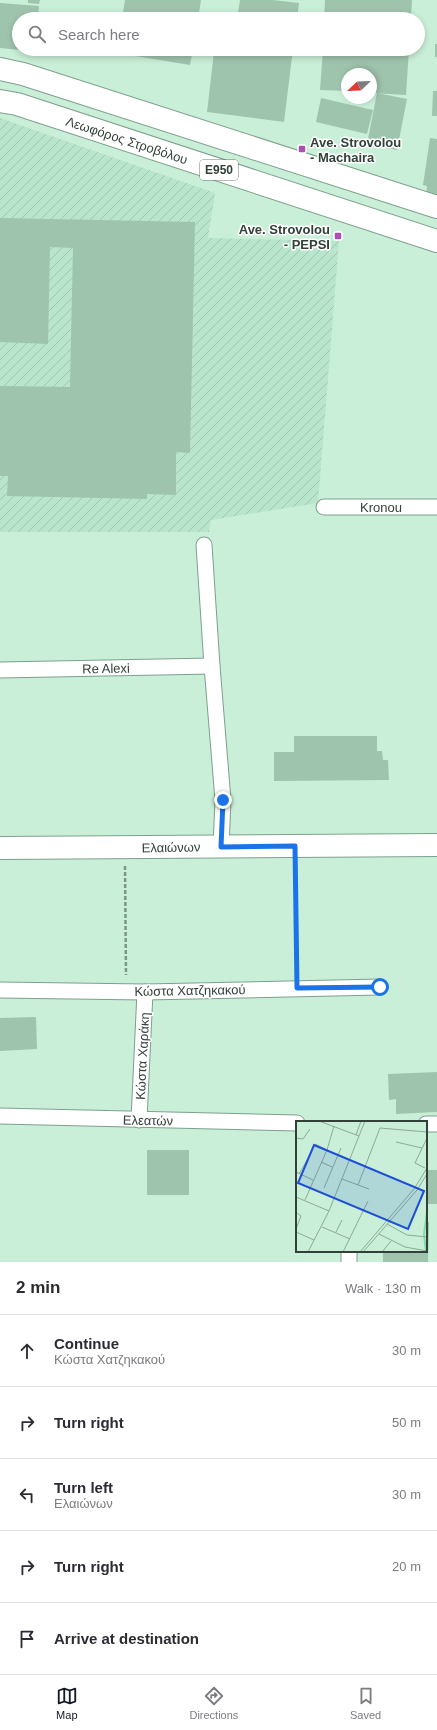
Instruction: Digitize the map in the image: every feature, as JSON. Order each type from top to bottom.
[{"type":"main road","name":"E950","points":[[0,69],[23,74],[437,207]]},
{"type":"main road","name":"Λεωφόρος Στροβόλου","points":[[0,101],[24,107],[437,241]]},
{"type":"main road","name":"Ελαιώνων","points":[[0,848],[437,844]]},
{"type":"street","name":"Kronou","points":[[324,507],[437,507]]},
{"type":"street","points":[[204,545],[212,666],[221,757],[223,800],[221,847]]},
{"type":"street","name":"Re Alexi","points":[[0,670],[212,666]]},
{"type":"street","name":"Κώστα Χατζηκακού","points":[[0,990],[145,992],[380,987]]},
{"type":"street","name":"Κώστα Χαράκη","points":[[139,1120],[145,992]]},
{"type":"street","name":"Ελεατών","points":[[0,1116],[296,1123]]},
{"type":"path","points":[[295,846],[297,988]]},
{"type":"path","points":[[125,848],[127,991]]},
{"type":"shaded area","points":[[0,118],[215,193],[208,238],[339,241],[318,503],[211,520],[209,532],[0,532]]},
{"type":"building","points":[[28,0],[40,0],[39,4],[28,3]]},
{"type":"building","points":[[125,0],[201,0],[199,12],[123,12]]},
{"type":"building","points":[[240,0],[273,0],[299,3],[298,12],[238,12]]},
{"type":"building","points":[[325,0],[412,0],[411,12],[324,12]]},
{"type":"building","points":[[0,3],[39,6],[39,12],[12,12],[12,49],[0,48]]},
{"type":"building","points":[[435,44],[437,44],[437,57],[435,57]]},
{"type":"building","points":[[135,56],[192,56],[190,65]]},
{"type":"building","points":[[214,56],[292,56],[284,122],[207,112]]},
{"type":"building","points":[[322,56],[409,56],[406,95],[377,93],[377,68],[341,68],[341,91],[320,90]]},
{"type":"building","points":[[433,91],[437,91],[437,116],[432,116]]},
{"type":"building","points":[[377,93],[407,99],[397,150],[367,144],[375,104],[377,104]]},
{"type":"building","points":[[321,98],[341,103],[341,104],[373,110],[367,134],[316,122]]},
{"type":"building","points":[[430,138],[437,139],[437,200],[426,199],[427,186],[423,185]]},
{"type":"building","points":[[0,218],[195,222],[190,453],[176,452],[176,495],[147,494],[147,499],[7,496],[8,476],[0,476],[0,386],[70,387],[73,248],[50,247],[48,344],[0,342]]},
{"type":"building","points":[[294,736],[377,736],[377,751],[382,751],[383,760],[388,760],[389,780],[274,781],[274,752],[294,752]]},
{"type":"building","points":[[36,1017],[37,1049],[0,1051],[0,1018]]},
{"type":"building","points":[[437,1072],[437,1112],[396,1114],[396,1099],[389,1100],[388,1074]]},
{"type":"building","points":[[147,1150],[189,1150],[189,1195],[147,1195]]},
{"type":"building","points":[[427,1170],[437,1170],[437,1204],[427,1204]]},
{"type":"building","points":[[427,1222],[429,1222],[428,1262],[383,1262],[383,1252],[427,1252]]},
{"type":"place","name":"Ave. Strovolou - Machaira","points":[[302,149]]},
{"type":"place","name":"Ave. Strovolou - PEPSI","points":[[338,236]]},
{"type":"route","points":[[223,800],[221,847],[295,846],[297,988],[380,987]]}]
